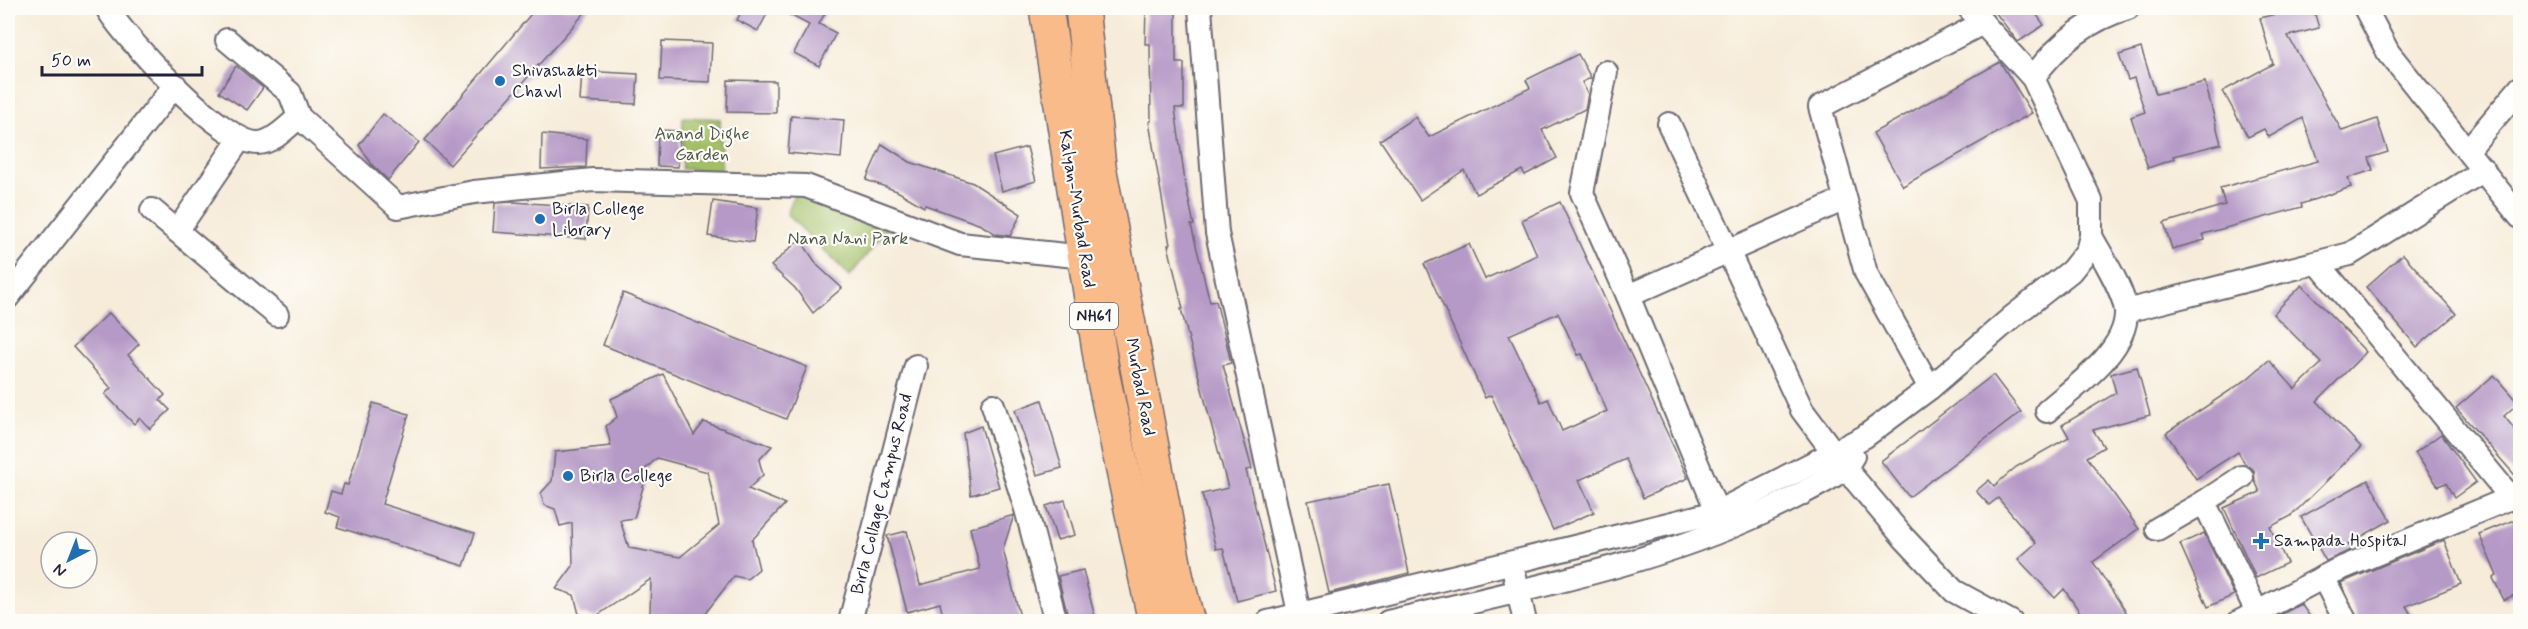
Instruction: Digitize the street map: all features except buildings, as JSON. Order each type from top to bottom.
[{"type":"highway","name":"Kalyan-Murbad Road","points":[[1046,8],[1100,255],[1104,376],[1155,621]]},
{"type":"highway","name":"Murbad Road","points":[[1082,8],[1099,166],[1100,255],[1188,621]]},
{"type":"street","points":[[107,8],[114,21],[175,85],[201,110],[240,139],[258,144],[278,136],[300,117]]},
{"type":"street","points":[[1200,8],[1217,233],[1300,618]]},
{"type":"street","points":[[2033,78],[2051,52],[2078,30],[2128,8]]},
{"type":"street","points":[[2365,8],[2388,52],[2520,217]]},
{"type":"street","points":[[1388,621],[1686,546],[1721,521],[1839,461],[1864,437],[1930,388],[2011,318],[2071,271],[2087,251],[2091,236],[2091,201],[2033,78],[1976,15],[1820,107],[1866,273],[1930,388]]},
{"type":"street","points":[[227,40],[290,93],[300,117],[398,207],[474,192],[593,180],[806,186],[960,244],[1100,255]]},
{"type":"street","points":[[1606,72],[1582,193],[1628,296],[1721,521]]},
{"type":"street","points":[[8,297],[175,85]]},
{"type":"street","points":[[2468,150],[2520,88]]},
{"type":"street","points":[[1669,124],[1802,410],[1839,461],[1904,538],[1954,591],[1986,616],[2011,621]]},
{"type":"street","points":[[177,231],[240,139]]},
{"type":"street","points":[[2126,311],[2350,254],[2484,170]]},
{"type":"street","points":[[1628,296],[1845,199]]},
{"type":"street","points":[[152,210],[277,315]]},
{"type":"street","points":[[2047,411],[2112,352],[2123,330],[2126,311],[2091,236]]},
{"type":"street","points":[[2204,502],[2248,617],[2323,577],[2516,496],[2318,263]]},
{"type":"street","name":"Birla Collage Campus Road","points":[[850,621],[916,366]]},
{"type":"street","points":[[993,405],[1026,508],[1056,621]]},
{"type":"street","points":[[2157,529],[2242,477]]},
{"type":"street","points":[[1268,621],[1300,618],[1512,564],[1721,521]]},
{"type":"street","points":[[1512,564],[1525,621]]},
{"type":"street","points":[[2323,577],[2346,621]]},
{"type":"green space","name":"Anand Dighe Garden","points":[[683,117],[720,119],[721,171],[682,169]]},
{"type":"green space","name":"Nana Nani Park","points":[[795,193],[823,202],[887,229],[850,276],[787,214]]},
{"type":"place","name":"Shivashakti Chawl","points":[[500,81]]},
{"type":"place","name":"Birla College Library","points":[[540,219]]},
{"type":"place","name":"Birla College","points":[[568,476]]},
{"type":"place","name":"Sampada Hospital","points":[[2261,541]]}]
